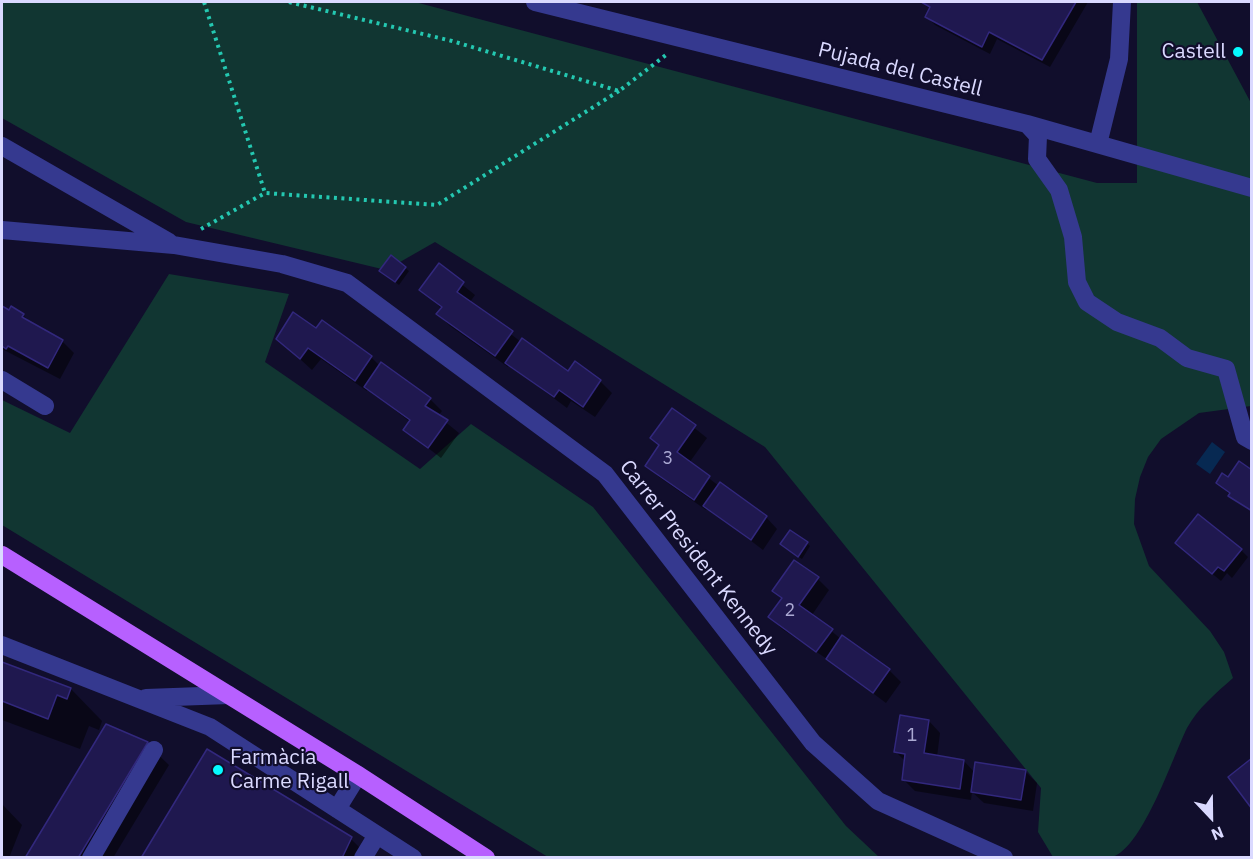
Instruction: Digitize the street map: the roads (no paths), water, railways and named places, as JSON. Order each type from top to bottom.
[{"type":"main road","points":[[2,555],[358,775],[486,858]]},
{"type":"street","name":"Pujada del Castell","points":[[535,2],[1027,124],[1251,188]]},
{"type":"street","points":[[1098,144],[1119,59],[1122,2]]},
{"type":"street","points":[[1027,124],[1038,136],[1037,159],[1059,190],[1072,237],[1077,282],[1087,302],[1116,322],[1160,338],[1187,358],[1226,369],[1245,437],[1251,441]]},
{"type":"street","points":[[2,146],[174,245]]},
{"type":"street","points":[[2,230],[174,245]]},
{"type":"street","name":"Carrer President Kennedy","points":[[174,245],[282,264],[347,283],[606,474],[813,743],[878,801],[1004,858]]},
{"type":"street","points":[[2,380],[45,406]]},
{"type":"street","points":[[2,645],[210,727],[413,858]]},
{"type":"street","points":[[138,698],[229,695]]},
{"type":"street","points":[[98,855],[154,750]]},
{"type":"street","points":[[337,809],[358,775]]},
{"type":"street","points":[[363,858],[377,835]]},
{"type":"water","points":[[1212,442],[1225,452],[1210,474],[1196,464]]},
{"type":"place","name":"Castell","points":[[1238,52]]},
{"type":"place","name":"Farmàcia Carme Rigall","points":[[218,770]]}]
